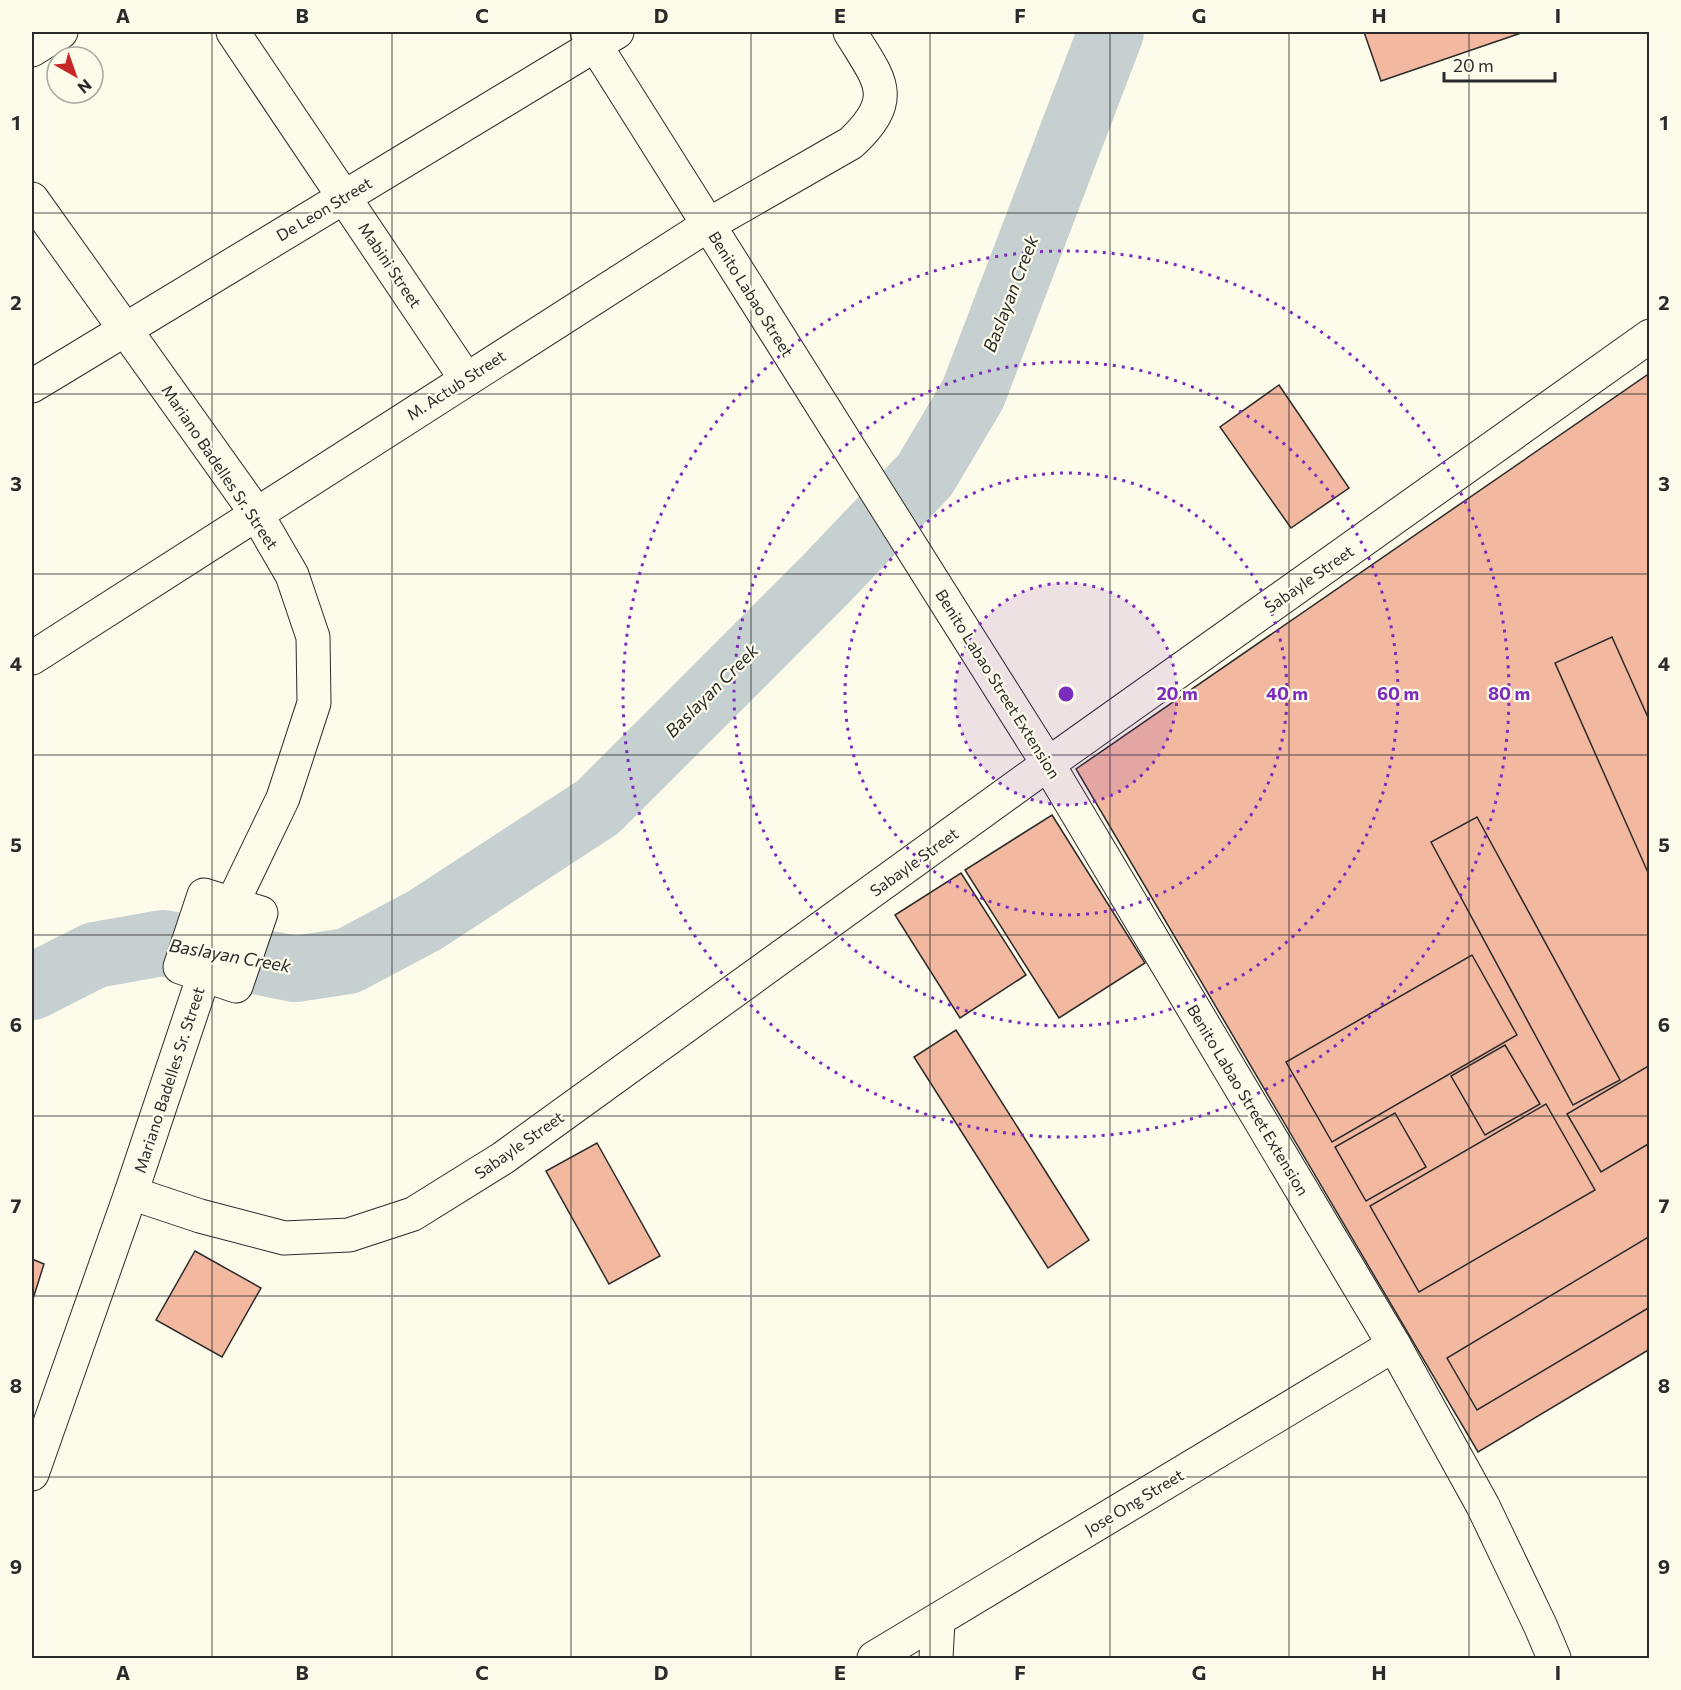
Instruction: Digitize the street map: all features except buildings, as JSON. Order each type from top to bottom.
[{"type":"street","points":[[32,50],[61,32]]},
{"type":"street","name":"Mabini Street","points":[[233,32],[466,379]]},
{"type":"street","name":"M. Actub Street","points":[[34,651],[256,513],[708,225],[851,143],[865,130],[878,112],[881,92],[874,72],[850,32]]},
{"type":"street","name":"De Leon Street","points":[[32,386],[344,197],[600,36]]},
{"type":"street","name":"Benito Labao Street","points":[[600,36],[708,225],[918,556]]},
{"type":"street","name":"Mariano Badelles Sr. Street","points":[[32,199],[256,513],[292,575],[313,637],[314,703],[283,798],[232,903],[204,975],[131,1193],[32,1474]]},
{"type":"street","name":"Sabayle Street","points":[[131,1193],[200,1216],[284,1238],[349,1235],[413,1214],[503,1158],[1048,764],[1650,336]]},
{"type":"street","name":"Benito Labao Street Extension","points":[[918,556],[1048,764],[1394,1345],[1484,1506],[1554,1659]]},
{"type":"street","name":"Jose Ong Street","points":[[874,1659],[1394,1345]]},
{"type":"street","points":[[936,1659],[938,1621]]},
{"type":"waterway","name":"Baslayan Creek","points":[[32,987],[95,955],[163,943],[295,969],[348,961],[425,920],[598,807],[826,579],[925,475],[973,394],[1111,32]]}]
